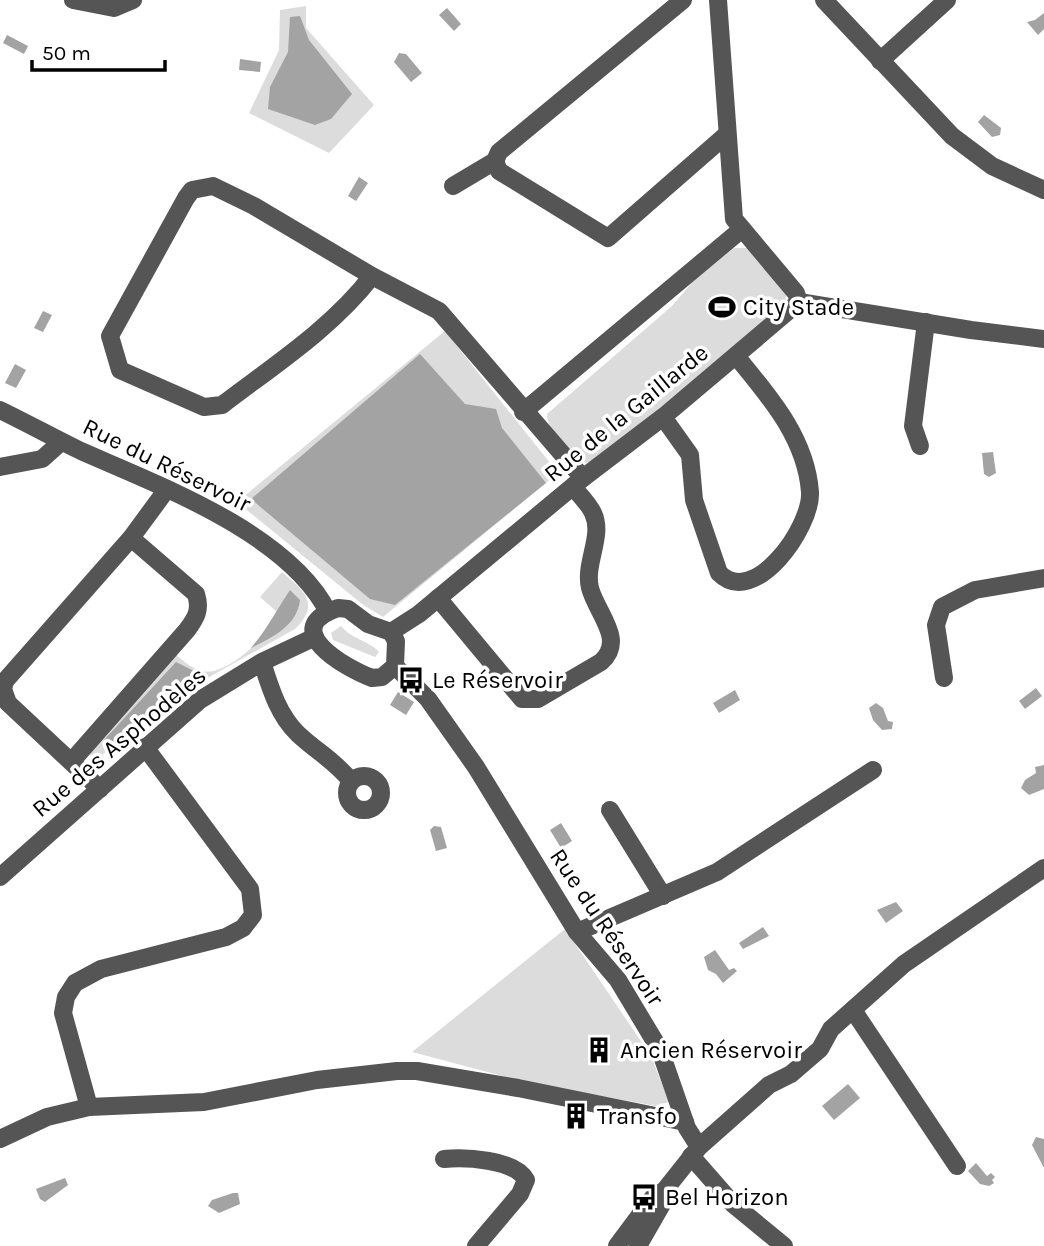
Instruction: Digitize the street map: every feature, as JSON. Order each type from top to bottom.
[{"type":"street","points":[[73,0],[98,8],[114,8],[127,1]]},
{"type":"street","points":[[453,186],[495,161],[499,152],[683,0]]},
{"type":"street","points":[[718,0],[734,219],[796,293],[799,302],[1044,338]]},
{"type":"street","points":[[824,0],[952,136],[992,166],[1044,190]]},
{"type":"street","points":[[880,61],[947,0]]},
{"type":"street","points":[[495,161],[499,171],[608,238],[726,135]]},
{"type":"street","points":[[372,276],[360,292],[290,353],[222,405],[214,408],[204,407],[120,370],[113,354],[110,336],[192,190],[212,186],[254,206],[372,276],[439,311],[578,482],[594,513],[595,538],[588,577],[597,606],[612,635],[609,655],[538,699],[522,699],[438,598]]},
{"type":"street","points":[[523,412],[742,229]]},
{"type":"street","name":"Rue de la Gaillarde","points":[[391,632],[438,598],[578,482],[663,417],[799,302]]},
{"type":"street","points":[[920,446],[913,426],[926,322]]},
{"type":"street","points":[[663,417],[690,455],[697,513],[719,573],[728,582],[740,584],[753,579],[766,571],[794,539],[803,524],[810,492],[793,435],[779,408],[736,356]]},
{"type":"street","name":"Rue du Réservoir","points":[[0,410],[61,442],[167,489],[251,533],[304,579],[328,611]]},
{"type":"street","points":[[0,467],[42,459],[61,442]]},
{"type":"street","points":[[100,789],[8,703],[3,689],[5,681],[131,538],[167,489]]},
{"type":"street","points":[[72,761],[187,631],[196,618],[200,605],[196,594],[131,538]]},
{"type":"street","points":[[944,678],[936,625],[942,607],[975,590],[1044,578]]},
{"type":"street","points":[[348,609],[369,624],[391,632],[398,651],[395,666],[382,677],[365,675],[325,653],[315,637],[316,623],[328,611],[348,609]]},
{"type":"street","name":"Rue des Asphodèles","points":[[0,877],[200,701],[261,662],[315,637]]},
{"type":"street","points":[[261,662],[279,709],[289,724],[327,755],[351,780]]},
{"type":"street","name":"Rue du Réservoir","points":[[395,666],[428,699],[475,767],[577,932],[618,980],[660,1050],[695,1152],[733,1204],[784,1246]]},
{"type":"street","points":[[89,1107],[63,1013],[66,997],[75,983],[101,969],[226,937],[243,928],[253,915],[250,889],[145,747]]},
{"type":"street","points":[[577,932],[741,859],[873,770]]},
{"type":"street","points":[[610,810],[663,896]]},
{"type":"street","points":[[617,1246],[654,1195],[664,1191],[695,1152],[769,1085],[792,1074],[820,1049],[831,1029],[922,950],[1044,868]]},
{"type":"street","points":[[853,1010],[957,1166]]},
{"type":"street","points":[[0,1139],[47,1117],[89,1107],[204,1102],[317,1080],[417,1071],[685,1122]]},
{"type":"street","points":[[444,1158],[472,1156],[514,1170],[526,1180],[520,1194],[476,1246]]},
{"type":"street","points":[[638,1246],[665,1199],[664,1191]]},
{"type":"street","points":[[623,1246],[631,1228]]},
{"type":"shaded area","points":[[306,6],[306,28],[374,105],[329,153],[249,113],[279,50],[280,10]]},
{"type":"shaded area","points":[[447,8],[461,24],[454,31],[439,15]]},
{"type":"shaded area","points":[[1044,13],[1044,29],[1038,35],[1027,22]]},
{"type":"shaded area","points":[[300,16],[309,40],[352,94],[331,119],[315,125],[268,109],[270,87],[288,52],[290,17]]},
{"type":"shaded area","points":[[7,35],[28,46],[24,54],[3,43]]},
{"type":"shaded area","points":[[399,53],[406,54],[422,73],[411,82],[394,62]]},
{"type":"shaded area","points":[[240,59],[261,62],[260,72],[239,70]]},
{"type":"shaded area","points":[[984,115],[1001,128],[1000,135],[992,137],[978,122]]},
{"type":"shaded area","points":[[359,177],[368,183],[356,201],[348,196]]},
{"type":"shaded area","points":[[734,248],[747,248],[787,291],[785,304],[598,459],[586,463],[580,459],[555,435],[547,414],[672,306],[696,278]]},
{"type":"shaded area","points":[[43,311],[52,315],[43,332],[34,328]]},
{"type":"shaded area","points":[[445,331],[558,473],[383,617],[362,604],[237,502]]},
{"type":"shaded area","points":[[420,354],[465,404],[496,409],[502,428],[546,483],[395,605],[370,599],[251,499]]},
{"type":"shaded area","points":[[15,364],[26,370],[16,388],[5,383]]},
{"type":"shaded area","points":[[993,452],[996,473],[989,477],[984,474],[982,453]]},
{"type":"shaded area","points":[[282,572],[303,592],[308,605],[303,620],[295,629],[211,676],[116,754],[110,748],[99,758],[104,764],[100,768],[92,763],[90,752],[175,654],[193,667],[208,672],[214,671],[233,662],[260,639],[276,611],[260,597]]},
{"type":"shaded area","points":[[290,590],[300,600],[294,617],[283,630],[251,648],[267,627]]},
{"type":"shaded area","points":[[341,626],[379,652],[375,657],[333,640],[331,633]]},
{"type":"shaded area","points":[[176,662],[208,678],[117,753],[104,740]]},
{"type":"shaded area","points":[[1036,688],[1042,696],[1025,709],[1019,701]]},
{"type":"shaded area","points":[[735,690],[740,700],[719,713],[713,703]]},
{"type":"shaded area","points":[[398,692],[414,702],[406,715],[390,705]]},
{"type":"shaded area","points":[[876,703],[883,708],[888,721],[893,722],[892,729],[882,730],[873,720],[869,708]]},
{"type":"shaded area","points":[[1044,765],[1044,789],[1029,795],[1021,788],[1025,780],[1036,773],[1035,767]]},
{"type":"shaded area","points":[[561,823],[572,841],[561,848],[550,830]]},
{"type":"shaded area","points":[[434,826],[441,827],[447,848],[436,851],[430,830]]},
{"type":"shaded area","points":[[896,902],[903,911],[886,923],[877,910]]},
{"type":"shaded area","points":[[763,927],[769,936],[743,949],[739,943]]},
{"type":"shaded area","points":[[565,929],[651,1056],[669,1102],[656,1106],[529,1083],[412,1052]]},
{"type":"shaded area","points":[[715,950],[729,970],[734,968],[737,971],[723,983],[716,974],[708,970],[704,957]]},
{"type":"shaded area","points":[[848,1084],[860,1098],[834,1120],[822,1106]]},
{"type":"shaded area","points":[[1036,1137],[1044,1139],[1044,1168],[1032,1145]]},
{"type":"shaded area","points":[[976,1163],[987,1176],[991,1173],[995,1177],[992,1180],[994,1183],[989,1186],[980,1184],[968,1171]]},
{"type":"shaded area","points":[[65,1178],[68,1185],[45,1202],[40,1199],[36,1189]]},
{"type":"shaded area","points":[[238,1193],[240,1204],[219,1213],[208,1206],[212,1200]]},
{"type":"place","name":"City Stade","points":[[722,307]]},
{"type":"place","name":"Le Réservoir","points":[[411,680]]},
{"type":"place","name":"Ancien Réservoir","points":[[599,1050]]},
{"type":"place","name":"Transfo","points":[[576,1116]]},
{"type":"place","name":"Bel Horizon","points":[[644,1197]]}]
